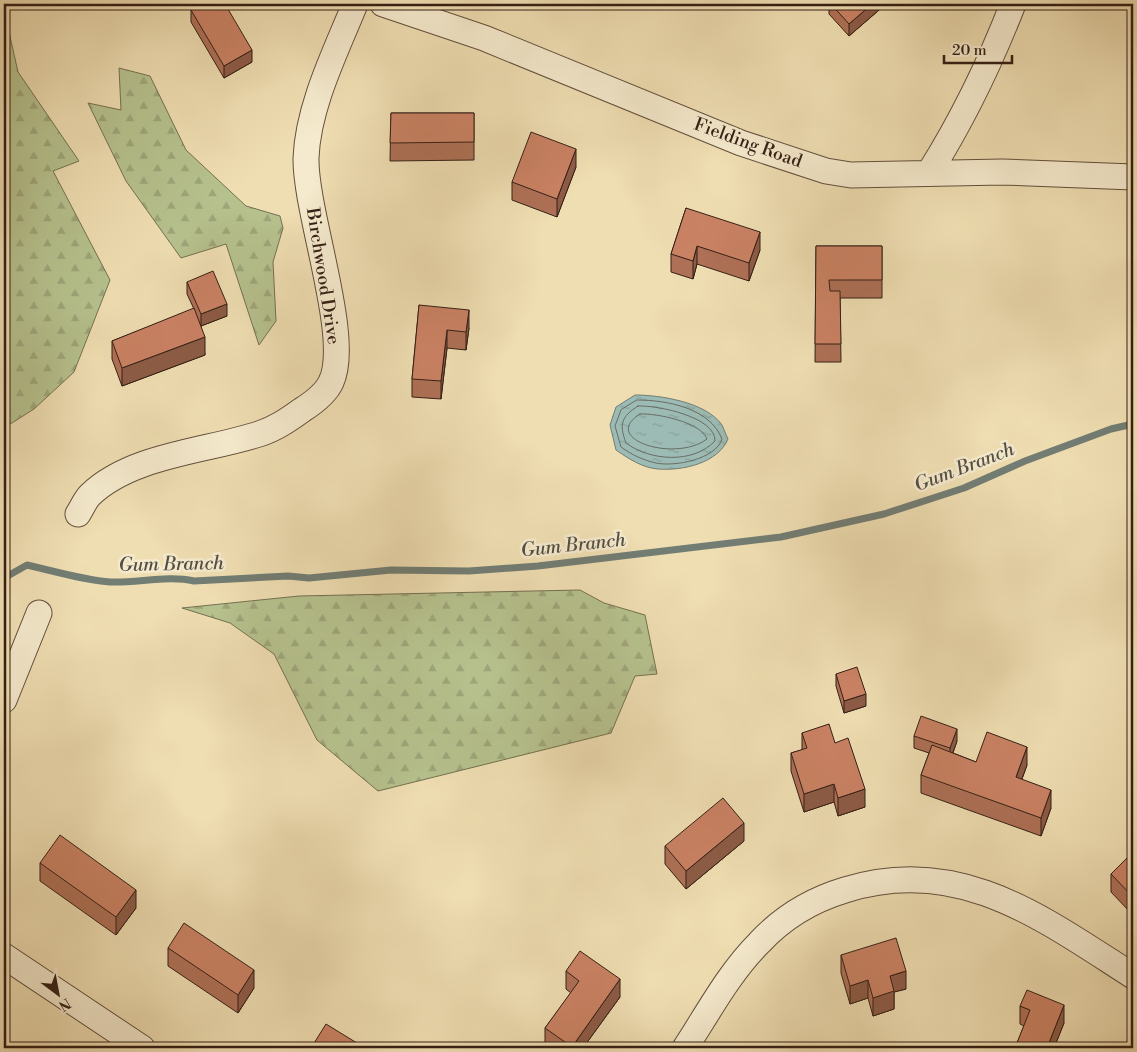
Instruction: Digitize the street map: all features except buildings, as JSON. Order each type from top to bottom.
[{"type":"street","name":"Birchwood Drive","points":[[78,514],[89,496],[107,482],[132,470],[277,427],[322,395],[332,382],[336,363],[334,328],[309,186],[306,158],[310,131],[326,77],[355,4]]},
{"type":"street","name":"Fielding Road","points":[[383,4],[484,38],[741,142],[803,164],[851,175],[1002,172],[1133,177]]},
{"type":"street","points":[[929,173],[952,136],[978,86],[1013,4]]},
{"type":"street","points":[[4,700],[39,614]]},
{"type":"street","points":[[686,1048],[734,973],[757,944],[772,929],[790,915],[824,897],[858,886],[883,881],[926,879],[965,885],[982,890],[1047,921],[1133,976]]},
{"type":"street","points":[[4,956],[142,1048]]},
{"type":"green space","points":[[4,10],[18,72],[79,161],[53,171],[110,280],[74,372],[34,409],[4,428]]},
{"type":"green space","points":[[119,68],[150,76],[186,150],[246,206],[280,216],[283,228],[273,262],[276,321],[259,345],[226,244],[181,258],[126,181],[88,103],[121,110]]},
{"type":"green space","points":[[580,590],[604,603],[645,615],[657,674],[635,676],[611,733],[378,791],[317,740],[274,654],[230,623],[182,608],[299,596]]},
{"type":"water","points":[[635,395],[669,398],[694,405],[715,417],[722,425],[728,439],[723,447],[708,460],[688,467],[658,469],[636,462],[616,450],[610,425],[616,407]]},
{"type":"waterway","name":"Gum Branch","points":[[4,578],[27,565],[110,582],[163,579],[194,581],[288,576],[309,578],[391,570],[469,571],[538,566],[781,537],[884,514],[964,488],[1025,461],[1111,429],[1133,424]]}]
